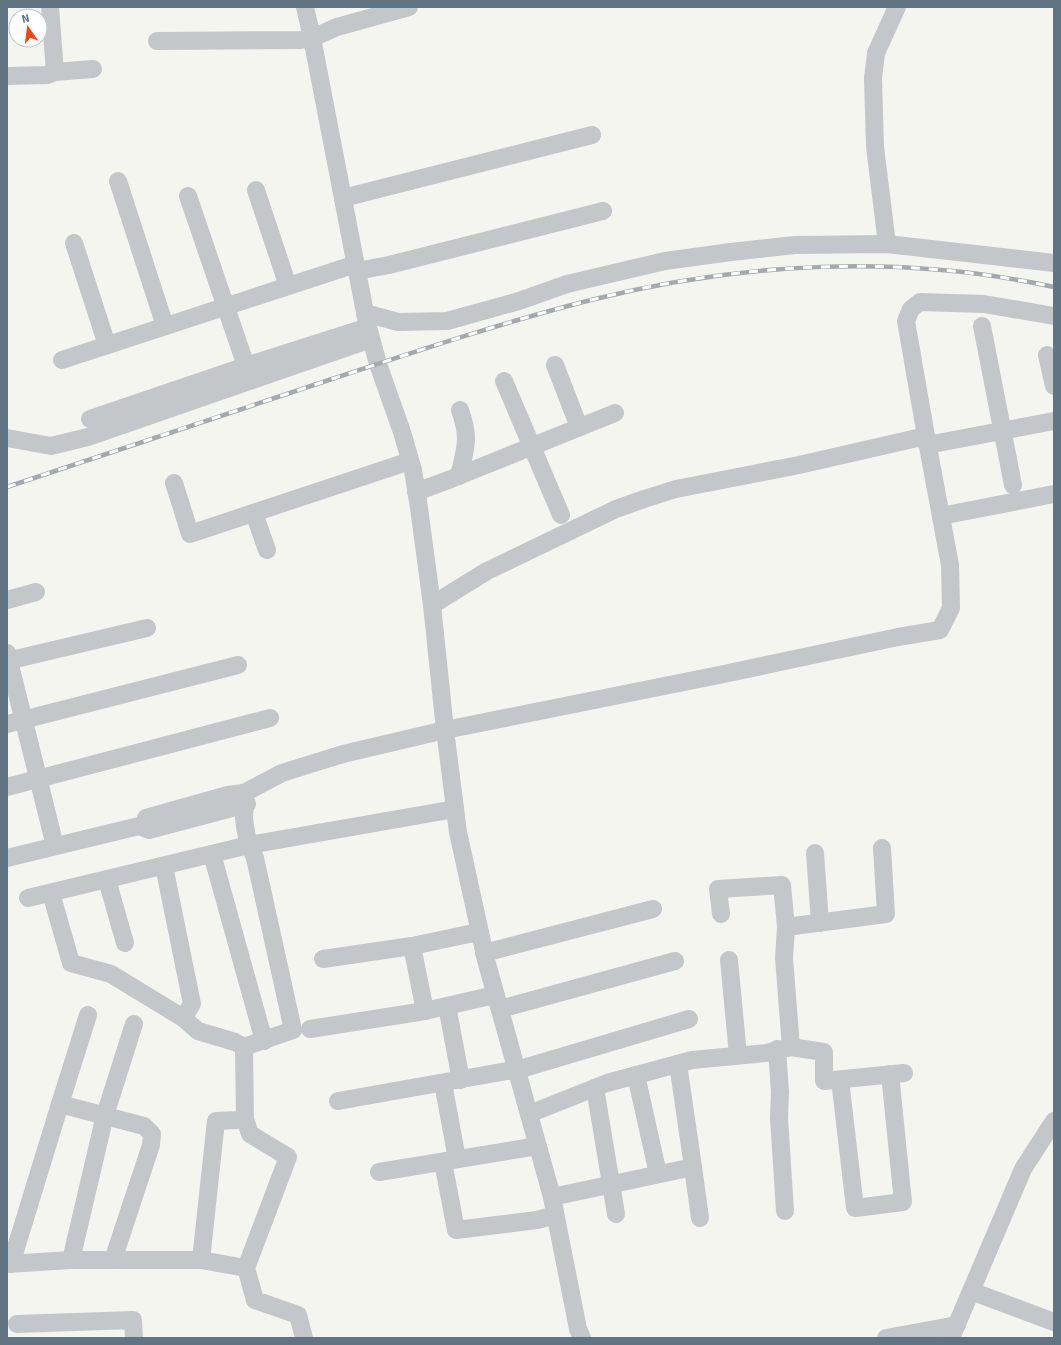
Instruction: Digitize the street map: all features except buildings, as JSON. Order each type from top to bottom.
[{"type":"street","points":[[50,7],[55,72]]},
{"type":"street","points":[[304,7],[312,38],[368,326],[378,364],[410,460],[416,492],[432,605],[444,730],[458,832],[484,953],[552,1196],[578,1329],[582,1338]]},
{"type":"street","points":[[157,41],[301,40],[312,38],[337,27],[409,7]]},
{"type":"street","points":[[887,244],[875,147],[873,78],[876,53],[897,7]]},
{"type":"street","points":[[7,76],[47,75],[55,72],[93,69]]},
{"type":"street","points":[[342,198],[592,135]]},
{"type":"street","points":[[118,182],[165,326]]},
{"type":"street","points":[[256,190],[288,286]]},
{"type":"street","points":[[188,196],[246,366]]},
{"type":"street","points":[[62,360],[288,286],[357,267],[389,265],[602,211]]},
{"type":"street","points":[[74,243],[107,345]]},
{"type":"street","points":[[90,419],[368,326],[398,322],[447,321],[519,301],[567,284],[665,261],[795,245],[887,244],[1054,263]]},
{"type":"street","points":[[7,858],[139,826],[149,830],[245,798],[282,773],[343,754],[444,730],[712,677],[898,637],[940,630],[951,608],[950,565],[926,441],[906,322],[911,309],[920,302],[984,304],[1054,316]]},
{"type":"street","points":[[7,438],[50,446],[88,437],[368,326]]},
{"type":"street","points":[[982,326],[1013,485]]},
{"type":"street","points":[[1047,355],[1054,386]]},
{"type":"street","points":[[555,365],[579,427]]},
{"type":"street","points":[[504,381],[561,516]]},
{"type":"street","points":[[458,476],[467,446],[465,425],[460,410]]},
{"type":"street","points":[[416,492],[615,412]]},
{"type":"street","points":[[432,605],[487,571],[616,509],[676,489],[926,441],[1003,431],[1054,421]]},
{"type":"street","points":[[174,483],[190,534],[410,460]]},
{"type":"street","points":[[941,516],[1054,494]]},
{"type":"street","points":[[254,513],[267,550]]},
{"type":"street","points":[[7,600],[36,592]]},
{"type":"street","points":[[55,846],[25,720],[8,658],[146,628]]},
{"type":"street","points":[[7,724],[238,665]]},
{"type":"street","points":[[7,787],[270,718]]},
{"type":"street","points":[[51,893],[71,963],[111,974],[183,1018],[198,1031],[235,1042],[244,1047],[293,1030],[255,858],[249,845],[244,818],[245,798]]},
{"type":"street","points":[[28,898],[249,845],[455,809]]},
{"type":"street","points":[[786,927],[886,914],[882,848]]},
{"type":"street","points":[[815,853],[820,923]]},
{"type":"street","points":[[212,854],[264,1041]]},
{"type":"street","points":[[164,866],[192,1004],[183,1018]]},
{"type":"street","points":[[107,880],[126,943]]},
{"type":"street","points":[[721,914],[718,889],[782,885],[786,927],[784,958],[784,1048],[779,1118],[785,1211]]},
{"type":"street","points":[[484,953],[653,909]]},
{"type":"street","points":[[323,959],[412,946],[480,933]]},
{"type":"street","points":[[412,946],[425,1011]]},
{"type":"street","points":[[729,960],[738,1055]]},
{"type":"street","points":[[310,1029],[425,1011],[486,997],[498,1003],[675,961]]},
{"type":"street","points":[[447,1006],[461,1080]]},
{"type":"street","points":[[88,1014],[9,1264],[71,1260],[201,1260],[246,1268]]},
{"type":"street","points":[[338,1101],[517,1070],[688,1019]]},
{"type":"street","points":[[71,1260],[105,1115],[134,1024]]},
{"type":"street","points":[[244,1047],[245,1119],[250,1134],[288,1157],[246,1268],[255,1300],[298,1315],[304,1338]]},
{"type":"street","points":[[529,1114],[595,1088],[692,1060],[766,1052],[784,1048],[824,1052],[824,1081],[897,1073],[909,1201],[855,1208],[840,1080]]},
{"type":"street","points":[[678,1064],[700,1218]]},
{"type":"street","points":[[636,1076],[658,1174]]},
{"type":"street","points":[[443,1083],[456,1230],[537,1220],[555,1215]]},
{"type":"street","points":[[595,1088],[616,1214]]},
{"type":"street","points":[[60,1104],[144,1126],[152,1134],[151,1145],[113,1260]]},
{"type":"street","points":[[201,1260],[216,1120],[245,1119]]},
{"type":"street","points":[[886,1338],[954,1331],[1023,1169],[1054,1121]]},
{"type":"street","points":[[379,1172],[538,1146]]},
{"type":"street","points":[[552,1196],[693,1167]]},
{"type":"street","points":[[971,1291],[1054,1322]]},
{"type":"street","points":[[17,1324],[133,1320],[134,1338]]},
{"type":"railway","points":[[7,487],[461,337],[591,300],[648,287],[706,277],[764,270],[822,267],[881,267],[939,270],[997,277],[1054,287]]}]
